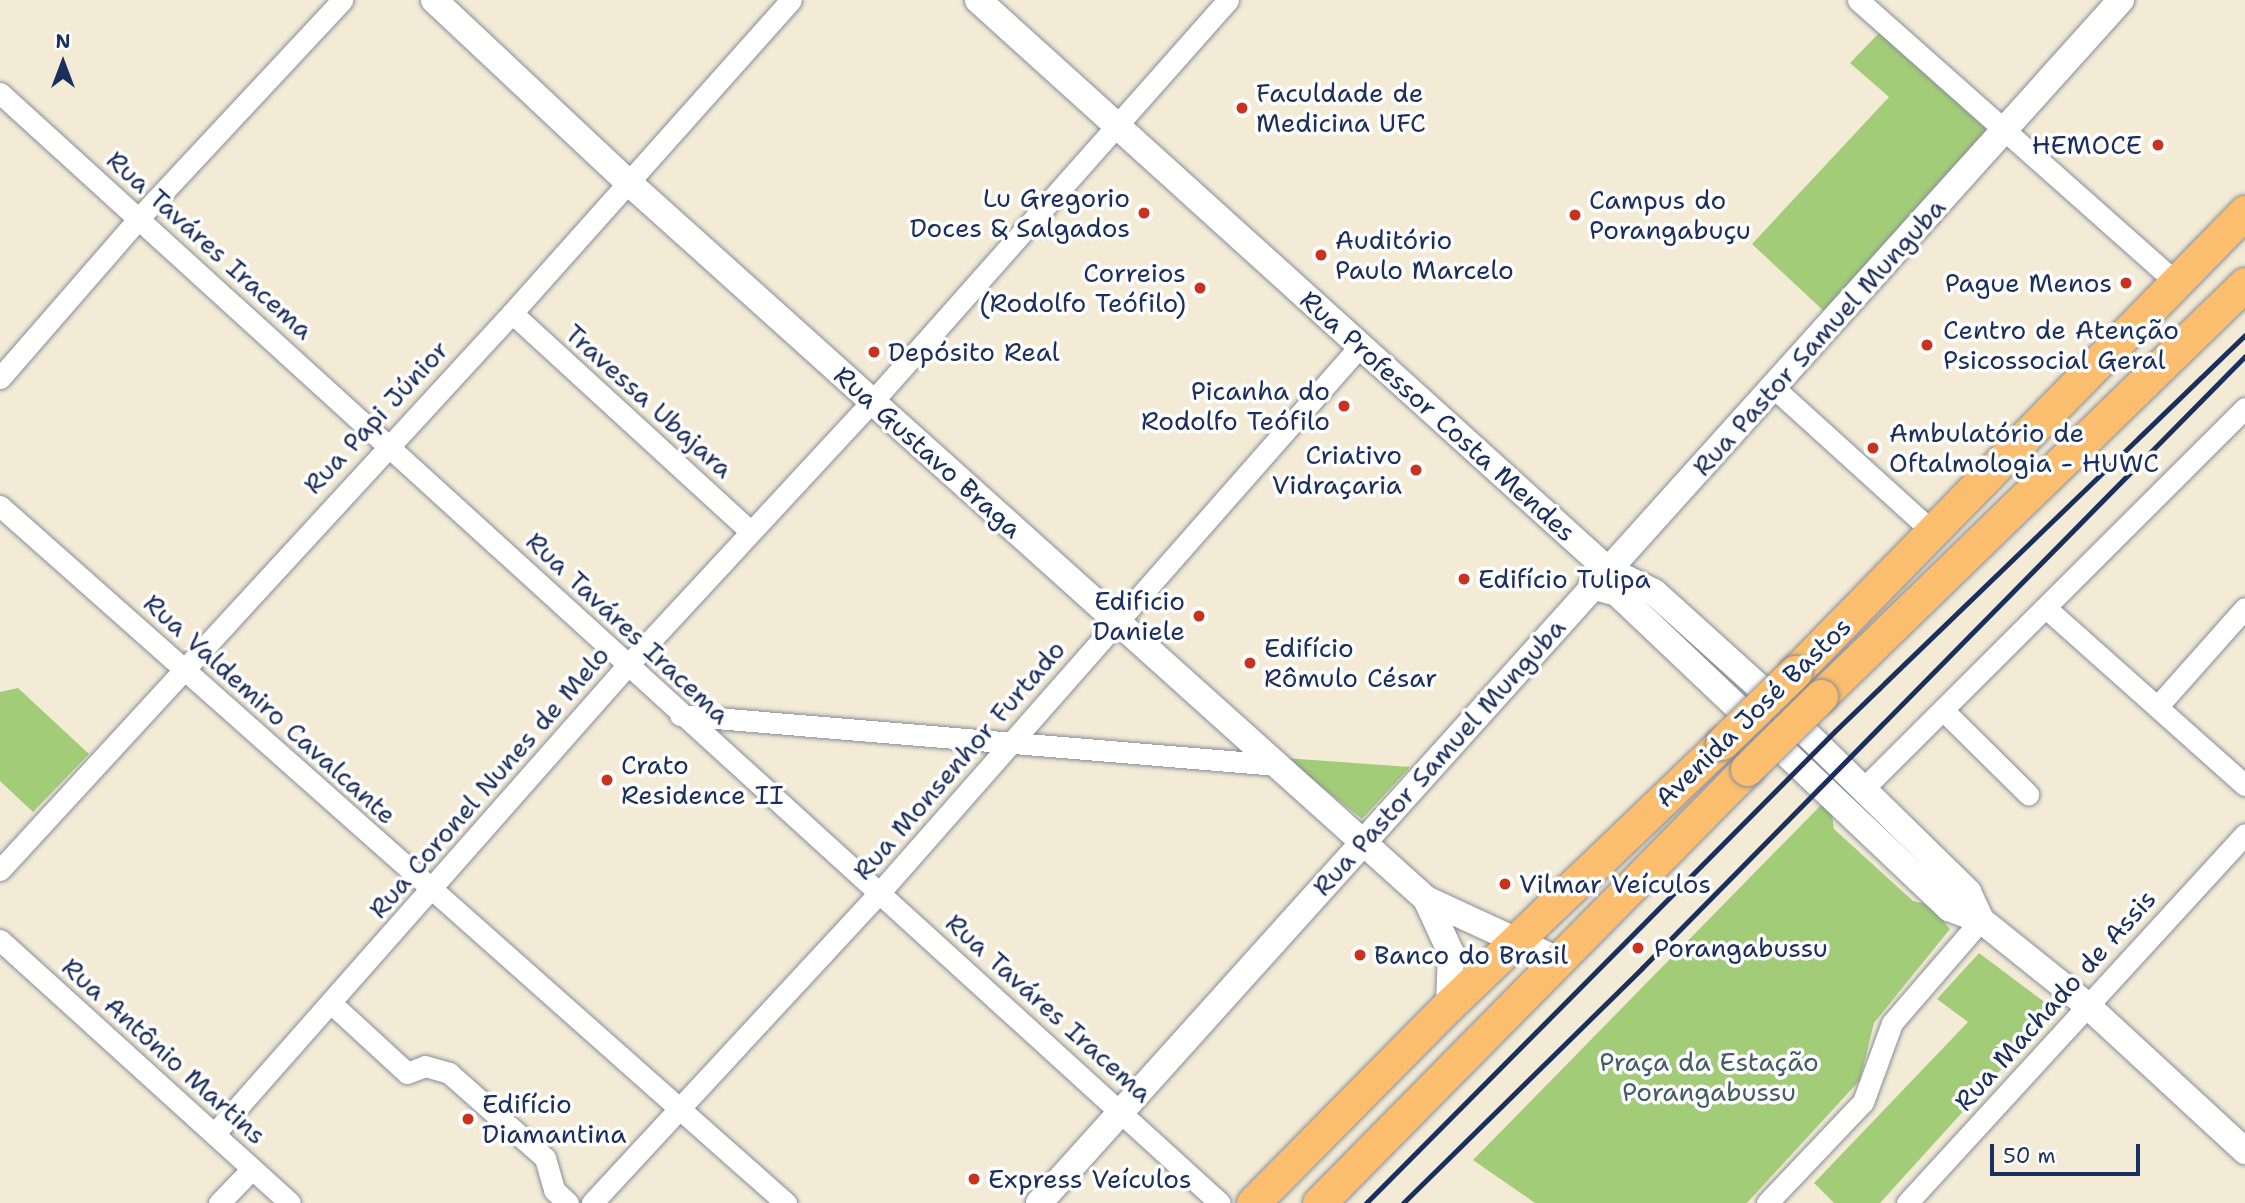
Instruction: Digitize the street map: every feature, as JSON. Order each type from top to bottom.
[{"type":"main road","name":"Avenida José Bastos","points":[[1253,1203],[1449,1005],[1795,672],[1934,533],[2245,212]]},
{"type":"main road","name":"Avenida José Bastos","points":[[1319,1203],[1747,769],[2245,284]]},
{"type":"street","points":[[0,378],[139,218],[342,0]]},
{"type":"street","name":"Rua Gustavo Braga","points":[[434,0],[627,181],[1426,899],[1560,961]]},
{"type":"street","name":"Rua Papi Júnior","points":[[0,870],[389,443],[512,313],[791,0]]},
{"type":"street","name":"Rua Professor Costa Mendes","points":[[978,0],[1360,346],[1599,578],[1949,908],[1982,920],[2088,1006],[2245,1150]]},
{"type":"street","name":"Rua Coronel Nunes de Melo","points":[[215,1133],[432,891],[625,667],[749,530],[872,401],[1228,0]]},
{"type":"street","points":[[1858,0],[2176,282]]},
{"type":"street","name":"Rua Pastor Samuel Munguba","points":[[1039,1203],[1599,578],[2005,132],[2120,0]]},
{"type":"street","name":"Rua Taváres Iracema","points":[[0,93],[389,443],[625,667],[880,892],[1220,1203]]},
{"type":"street","name":"Travessa Ubajara","points":[[512,313],[749,530]]},
{"type":"street","name":"Rua Monsenhor Furtado","points":[[592,1203],[880,892],[1360,346]]},
{"type":"street","points":[[1773,387],[1934,533]]},
{"type":"street","points":[[1862,790],[2245,408]]},
{"type":"street","name":"Rua Valdemiro Cavalcante","points":[[0,506],[786,1203]]},
{"type":"street","name":"Rua Professor Costa Mendes","points":[[1599,578],[1654,592],[1759,687],[1968,892],[1982,920]]},
{"type":"street","points":[[2046,608],[2245,785]]},
{"type":"street","points":[[2157,707],[2245,608]]},
{"type":"street","points":[[1943,710],[2028,794]]},
{"type":"street","points":[[680,715],[1277,765]]},
{"type":"street","name":"Rua Machado de Assis","points":[[1907,1203],[2245,835]]},
{"type":"street","name":"Rua Gustavo Braga","points":[[1426,899],[1451,953],[1449,1005]]},
{"type":"street","points":[[1767,1203],[1863,1102],[1892,1023],[1982,920]]},
{"type":"street","name":"Rua Antônio Martins","points":[[0,940],[290,1203]]},
{"type":"street","points":[[331,1003],[407,1073],[425,1066],[449,1073],[545,1158],[554,1190],[568,1203]]},
{"type":"street","points":[[219,1203],[252,1169]]},
{"type":"green space","points":[[1880,32],[1993,135],[1827,314],[1752,244],[1889,97],[1850,63]]},
{"type":"green space","points":[[18,688],[89,754],[33,812],[0,781],[0,692]]},
{"type":"green space","points":[[1285,758],[1410,767],[1362,819]]},
{"type":"green space","name":"Praça da Estação Porangabussu","points":[[1822,804],[1832,814],[1834,829],[1913,901],[1930,905],[1950,929],[1874,1023],[1860,1080],[1747,1203],[1535,1203],[1473,1160]]},
{"type":"green space","points":[[1979,953],[2055,1010],[1880,1203],[1834,1203],[1814,1183],[1968,1022],[1937,999]]},
{"type":"railway","points":[[1366,1203],[1835,731],[2245,335]]},
{"type":"railway","points":[[1403,1203],[1642,968],[2245,356]]},
{"type":"place","name":"Faculdade de Medicina UFC","points":[[1242,108]]},
{"type":"place","name":"HEMOCE","points":[[2158,145]]},
{"type":"place","name":"Lu Gregorio Doces & Salgados","points":[[1144,213]]},
{"type":"place","name":"Campus do Porangabuçu","points":[[1575,215]]},
{"type":"place","name":"Auditório Paulo Marcelo","points":[[1321,255]]},
{"type":"place","name":"Pague Menos","points":[[2126,283]]},
{"type":"place","name":"Correios (Rodolfo Teófilo)","points":[[1200,288]]},
{"type":"place","name":"Centro de Atenção Psicossocial Geral","points":[[1927,345]]},
{"type":"place","name":"Depósito Real","points":[[874,352]]},
{"type":"place","name":"Picanha do Rodolfo Teófilo","points":[[1344,406]]},
{"type":"place","name":"Ambulatório de Oftalmologia - HUWC","points":[[1873,448]]},
{"type":"place","name":"Criativo Vidraçaria","points":[[1416,470]]},
{"type":"place","name":"Edifício Tulipa","points":[[1464,579]]},
{"type":"place","name":"Edificio Daniele","points":[[1199,616]]},
{"type":"place","name":"Edifício Rômulo César","points":[[1250,663]]},
{"type":"place","name":"Crato Residence II","points":[[607,780]]},
{"type":"place","name":"Vilmar Veículos","points":[[1505,884]]},
{"type":"place","name":"Porangabussu","points":[[1638,948]]},
{"type":"place","name":"Banco do Brasil","points":[[1360,955]]},
{"type":"place","name":"Edifício Diamantina","points":[[468,1119]]},
{"type":"place","name":"Express Veículos","points":[[974,1179]]}]
